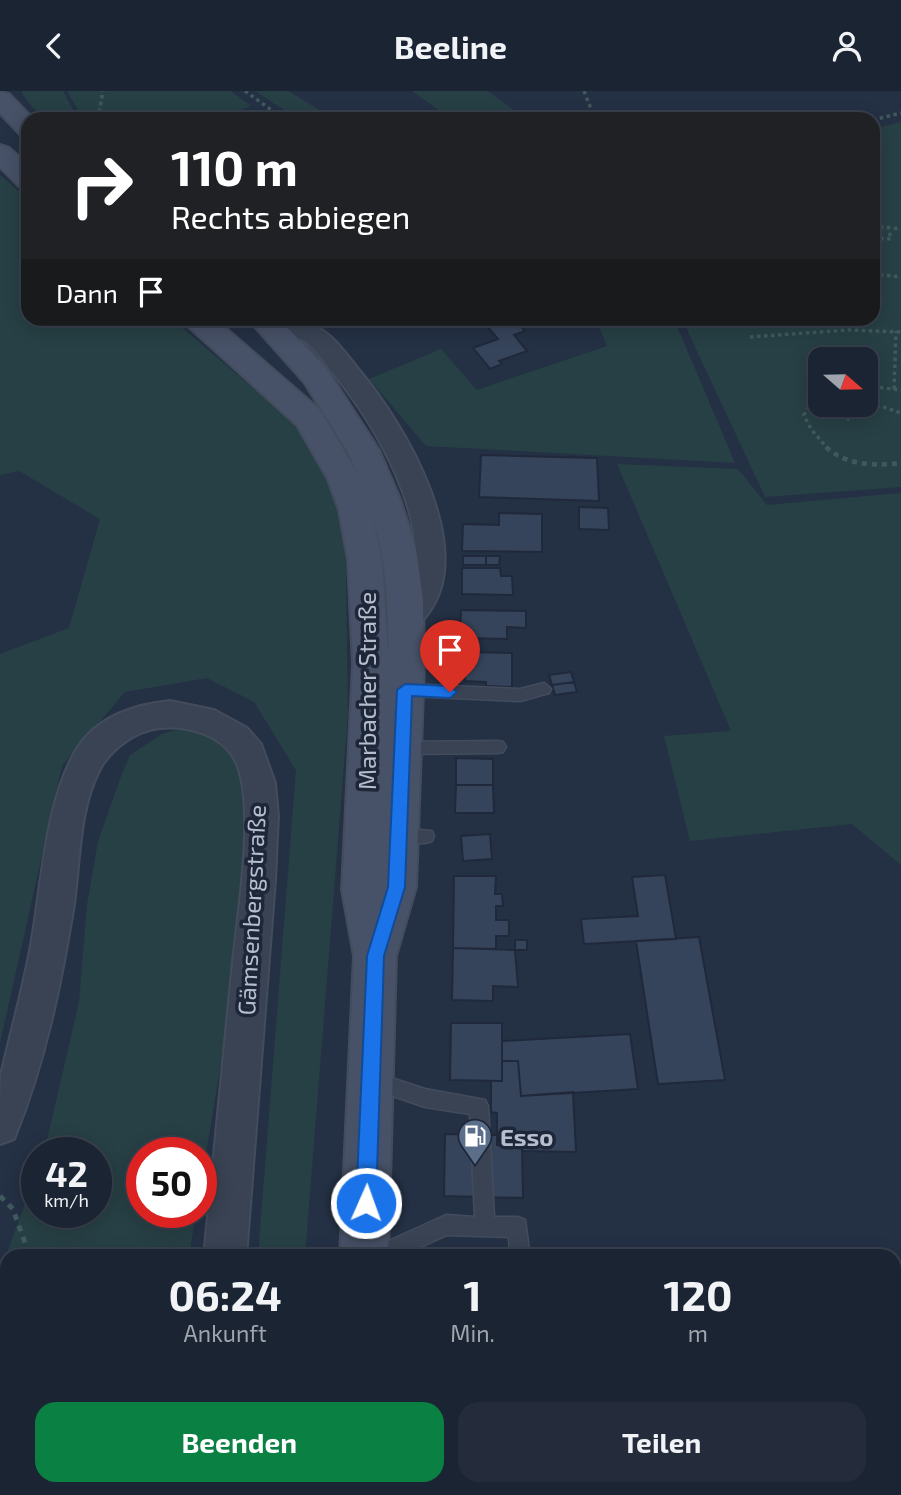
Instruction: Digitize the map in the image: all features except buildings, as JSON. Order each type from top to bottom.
[{"type":"main road","points":[[0,99],[21,121]]},
{"type":"main road","points":[[0,153],[21,173]]},
{"type":"main road","name":"Marbacher Straße","points":[[206,326],[309,418],[344,479],[355,510],[365,560],[371,664],[397,835],[362,890],[375,956],[364,1249]]},
{"type":"main road","points":[[232,347],[269,326]]},
{"type":"main road","name":"Marbacher Straße","points":[[271,326],[315,375],[363,450],[384,499],[398,549],[406,619],[405,690],[385,748]]},
{"type":"street","name":"Gämsenbergstraße","points":[[0,1125],[24,1061],[56,903],[67,828],[81,774],[97,748],[124,726],[151,716],[180,712],[208,721],[234,736],[249,754],[257,781],[260,819],[258,880],[226,1249]]},
{"type":"lane","points":[[405,690],[520,695],[544,689]]},
{"type":"lane","points":[[385,748],[498,747]]},
{"type":"lane","points":[[371,1080],[425,1098],[479,1106],[485,1227]]},
{"type":"lane","points":[[394,1249],[446,1225],[518,1227],[519,1249]]},
{"type":"path","points":[[99,112],[103,91]]},
{"type":"path","points":[[245,91],[274,112]]},
{"type":"path","points":[[584,91],[592,112]]},
{"type":"path","points":[[880,118],[901,113]]},
{"type":"path","points":[[880,226],[901,229]]},
{"type":"path","points":[[880,238],[891,239],[888,227]]},
{"type":"path","points":[[880,275],[901,277]]},
{"type":"path","points":[[750,337],[797,332],[898,331],[894,389]]},
{"type":"path","points":[[878,387],[901,390]]},
{"type":"path","points":[[848,420],[857,408],[881,406],[901,413]]},
{"type":"path","points":[[808,408],[804,415],[812,434],[838,457],[872,467],[901,463]]},
{"type":"path","points":[[0,1196],[13,1209],[27,1249]]},
{"type":"green space","points":[[21,91],[63,91],[74,112],[38,112]]},
{"type":"green space","points":[[67,91],[231,91],[251,106],[236,112],[79,112]]},
{"type":"green space","points":[[255,91],[288,91],[323,112],[287,112]]},
{"type":"green space","points":[[412,91],[488,91],[515,111],[513,112],[441,112]]},
{"type":"green space","points":[[901,122],[901,487],[765,497],[685,326],[880,326],[880,127]]},
{"type":"green space","points":[[0,175],[21,193],[21,326],[180,326],[293,422],[345,505],[348,714],[306,1249],[259,1249],[296,770],[254,702],[207,678],[125,692],[62,766],[0,1043],[0,654],[69,628],[100,519],[19,471],[0,475]]},
{"type":"green space","points":[[599,326],[677,326],[735,463],[426,446],[369,379],[441,349],[477,390],[607,346]]},
{"type":"green space","points":[[617,464],[738,469],[767,505],[901,493],[901,865],[852,824],[690,841],[664,736],[731,731]]},
{"type":"green space","points":[[203,723],[249,758],[256,851],[209,1137],[126,1137],[126,1228],[194,1228],[190,1249],[8,1249],[21,1215],[21,1228],[112,1228],[112,1137],[48,1137],[79,1002],[87,905],[98,841],[130,755],[162,734]]},
{"type":"place","name":"Esso","points":[[475,1166]]},
{"type":"route","points":[[366,1203],[375,956],[397,887],[405,690],[450,692]]}]
